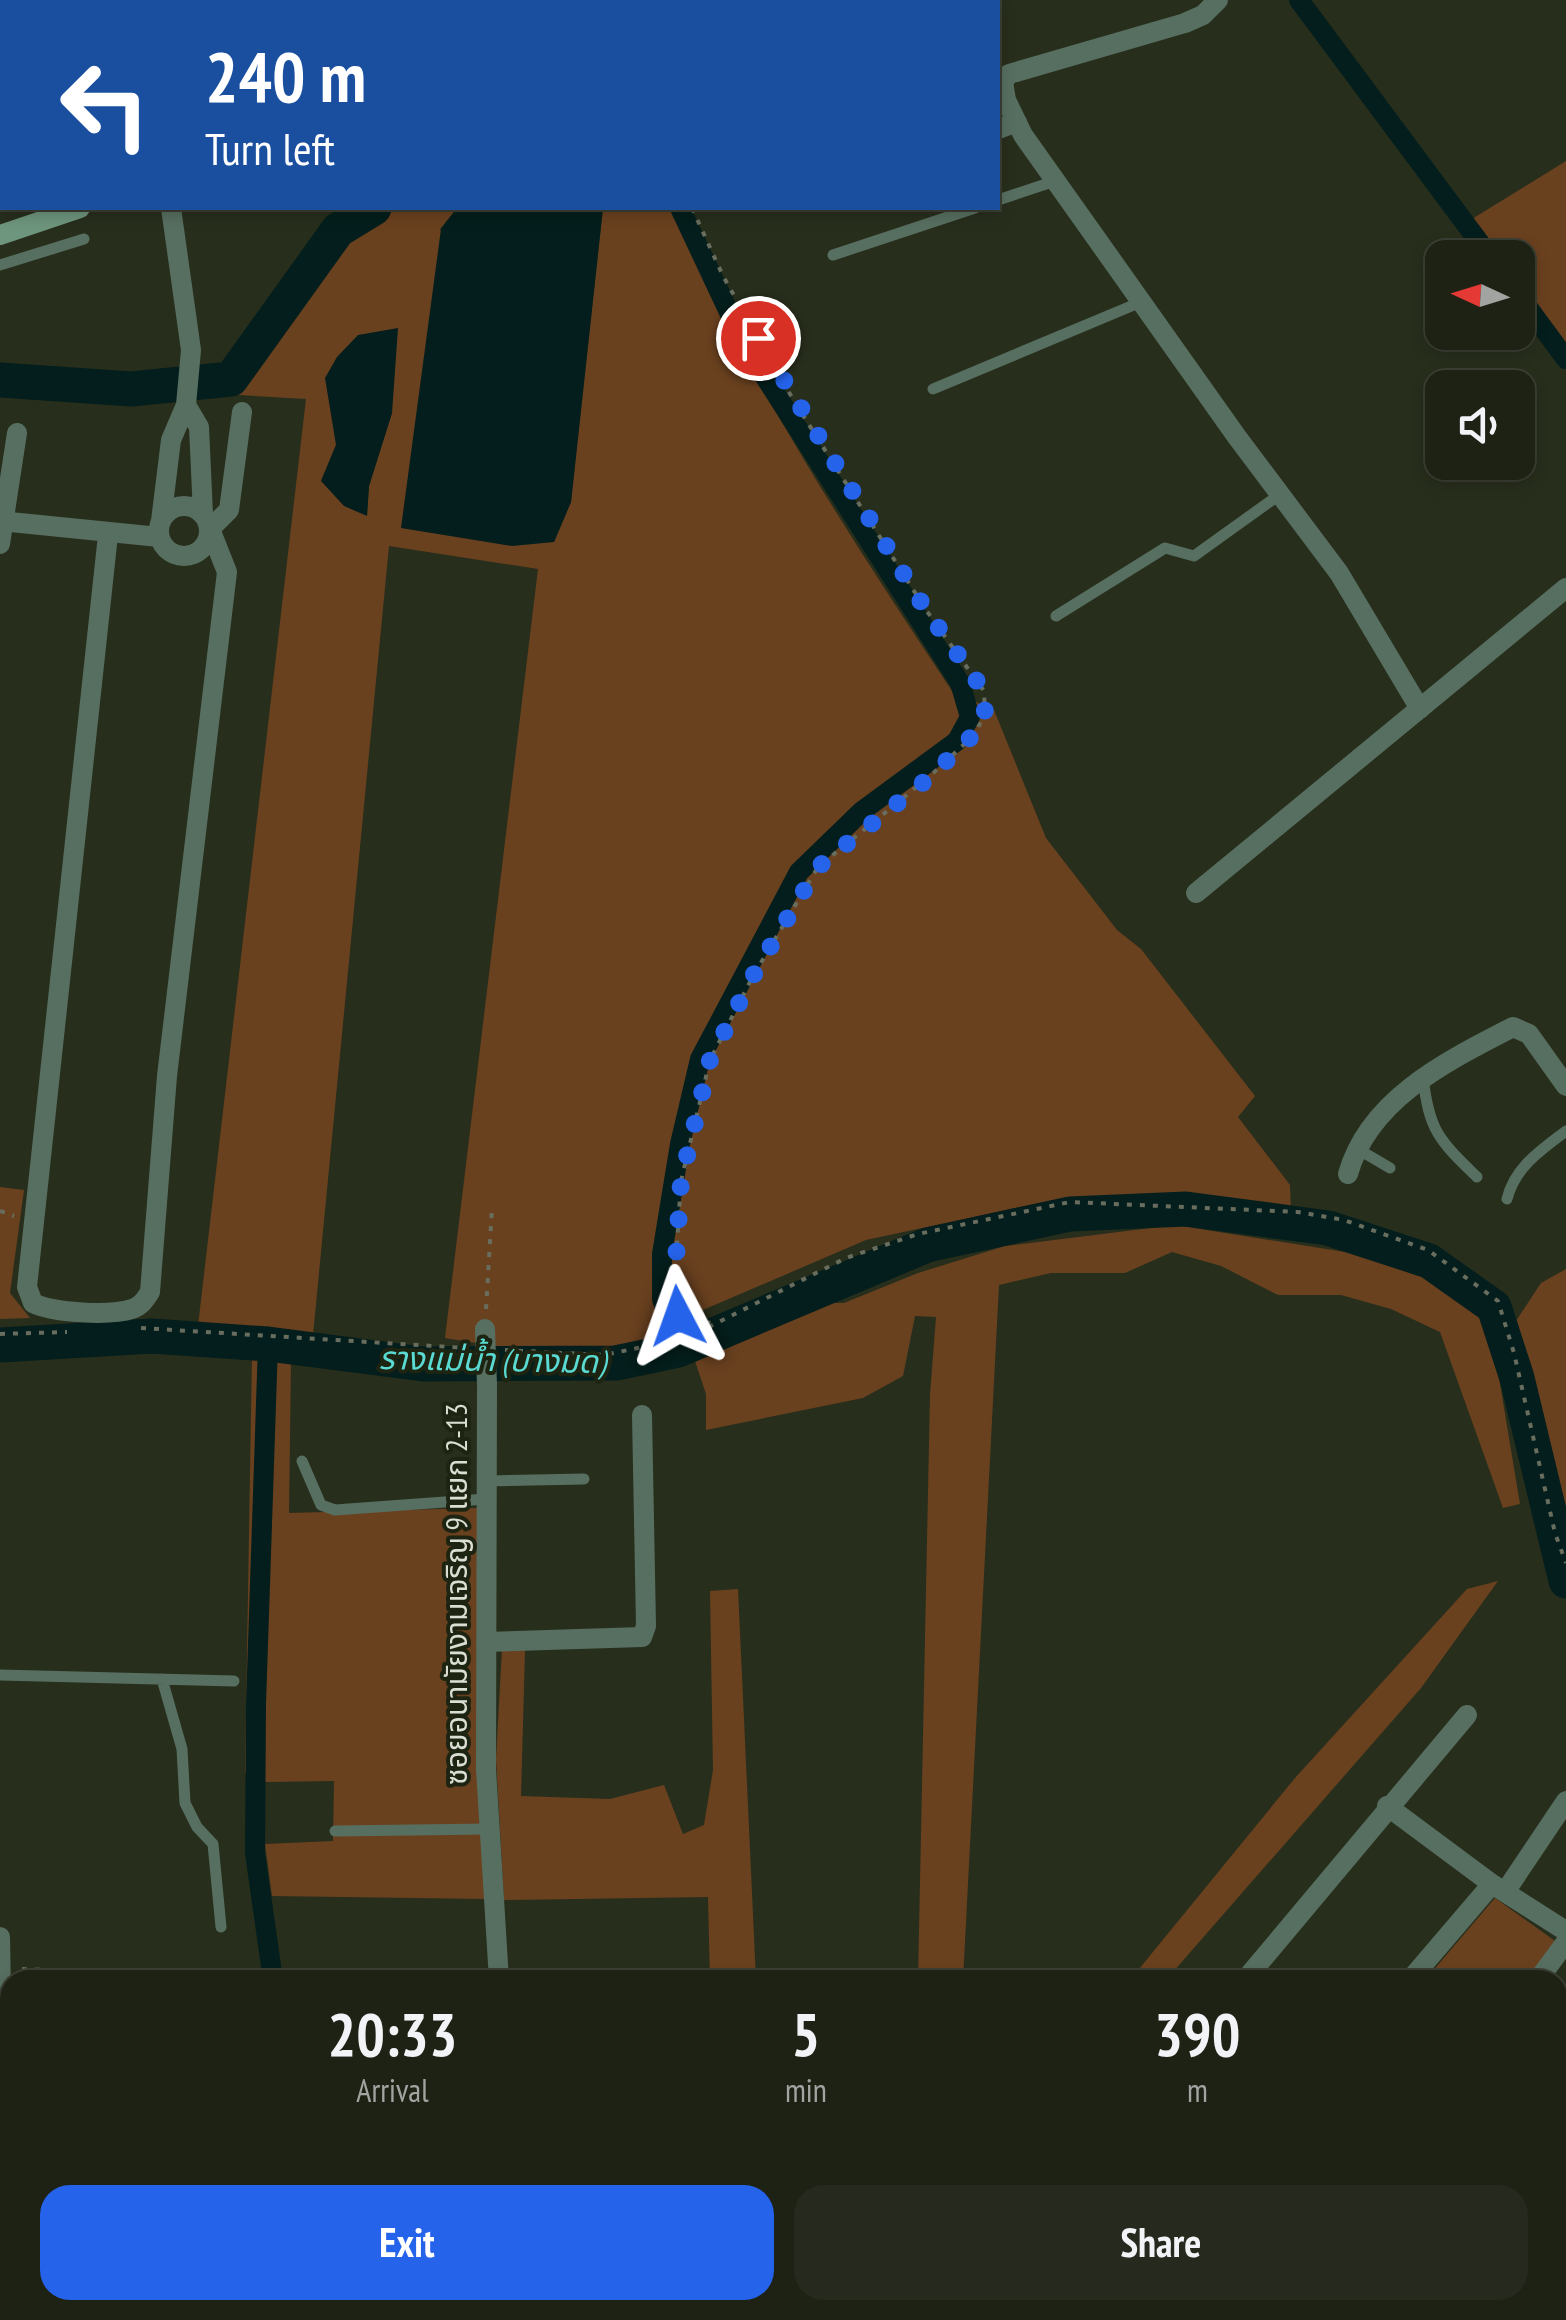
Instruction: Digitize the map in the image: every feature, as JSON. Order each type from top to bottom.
[{"type":"street","points":[[1218,0],[1203,16],[1185,23],[1009,74],[1004,82],[1007,126],[1055,181],[1339,573],[1420,708]]},
{"type":"street","points":[[0,234],[74,210]]},
{"type":"street","points":[[171,210],[191,350],[186,400],[171,440],[160,529],[168,551],[184,557],[206,546],[199,427],[186,400]]},
{"type":"street","points":[[206,522],[229,510],[242,412]]},
{"type":"street","points":[[0,544],[16,432]]},
{"type":"street","points":[[1,522],[108,534],[160,529],[180,506],[206,522],[228,572],[167,1076],[150,1292],[142,1304],[127,1310],[48,1310],[33,1303],[28,1288],[108,534]]},
{"type":"street","points":[[1196,893],[1566,588]]},
{"type":"street","points":[[1348,1174],[1356,1148],[1370,1126],[1422,1077],[1512,1027],[1529,1034],[1566,1086]]},
{"type":"street","name":"ซอยอนามัยงามเจริญ 9 แยก 2-13","points":[[485,1329],[486,1642],[490,1829],[498,1970]]},
{"type":"street","points":[[486,1642],[642,1638],[646,1626],[642,1415]]},
{"type":"street","points":[[1253,1970],[1387,1806],[1468,1715]]},
{"type":"street","points":[[1420,1970],[1498,1888],[1566,1801]]},
{"type":"street","points":[[1387,1806],[1498,1888],[1566,1931]]},
{"type":"street","points":[[0,1937],[2,1968]]},
{"type":"street","points":[[1545,1970],[1566,1942]]},
{"type":"lane","points":[[1000,199],[1055,181]]},
{"type":"lane","points":[[833,255],[969,210]]},
{"type":"lane","points":[[40,222],[50,250]]},
{"type":"lane","points":[[0,265],[84,239]]},
{"type":"lane","points":[[934,389],[1141,302]]},
{"type":"lane","points":[[1056,616],[1165,548],[1194,556],[1279,495]]},
{"type":"lane","points":[[1422,1077],[1428,1118],[1444,1145],[1476,1177]]},
{"type":"lane","points":[[1507,1199],[1512,1180],[1531,1158],[1566,1131]]},
{"type":"lane","points":[[1356,1148],[1390,1168]]},
{"type":"lane","points":[[302,1461],[320,1505],[336,1510],[584,1479]]},
{"type":"lane","points":[[0,1675],[234,1680]]},
{"type":"lane","points":[[162,1679],[182,1749],[185,1803],[197,1826],[213,1844],[221,1927]]},
{"type":"lane","points":[[336,1831],[490,1829]]},
{"type":"path","points":[[693,210],[723,276],[794,401],[926,610],[984,691],[985,715],[972,736],[930,777],[818,867],[753,976],[710,1060],[681,1181],[674,1292],[678,1316],[715,1324]]},
{"type":"path","points":[[499,1350],[604,1355],[686,1338],[846,1258],[918,1234],[1070,1202],[1298,1212],[1344,1220],[1428,1250],[1498,1301],[1566,1563]]},
{"type":"path","points":[[485,1329],[492,1208]]},
{"type":"path","points":[[131,1328],[474,1349]]},
{"type":"path","points":[[0,1334],[80,1332]]},
{"type":"path","points":[[2,1968],[54,1970]]},
{"type":"shaded area","points":[[1566,161],[1566,351],[1535,307],[1535,240],[1487,240],[1472,219]]},
{"type":"shaded area","points":[[392,210],[455,210],[440,229],[554,542],[571,502],[603,210],[673,210],[733,335],[875,573],[952,691],[994,710],[1046,838],[1117,930],[1141,949],[1255,1096],[1238,1117],[1290,1185],[1291,1216],[1258,1205],[1067,1197],[866,1240],[703,1310],[664,1336],[596,1349],[500,1347],[445,1338],[538,569],[389,546],[313,1335],[198,1326],[306,399],[206,393],[223,366],[303,290],[339,248]],"holes":[[[392,413],[369,486],[367,515],[321,481],[336,445]]]},
{"type":"shaded area","points":[[0,1187],[24,1190],[10,1293],[30,1318],[0,1319]]},
{"type":"shaded area","points":[[1175,1225],[1389,1259],[1472,1303],[1493,1342],[1520,1504],[1503,1508],[1440,1332],[1391,1309],[1341,1295],[1278,1295],[1221,1266],[1172,1252],[1125,1273],[1051,1273],[999,1285],[964,1970],[918,1970],[930,1395],[936,1317],[915,1316],[903,1376],[863,1398],[706,1430],[706,1394],[694,1358],[819,1303],[844,1303],[918,1273],[1005,1246]]},
{"type":"shaded area","points":[[1566,1269],[1566,1534],[1516,1321],[1541,1283]]},
{"type":"shaded area","points":[[252,1354],[291,1360],[289,1513],[477,1508],[486,1899],[272,1896],[265,1844],[333,1841],[334,1781],[266,1782],[245,1773]]},
{"type":"shaded area","points":[[1498,1581],[1421,1688],[1175,1970],[1138,1970],[1295,1778],[1467,1589]]},
{"type":"shaded area","points":[[738,1589],[756,1970],[710,1970],[708,1897],[504,1900],[496,1759],[502,1649],[525,1650],[521,1796],[610,1799],[664,1785],[683,1834],[704,1825],[713,1770],[710,1591]]},
{"type":"shaded area","points":[[1495,1898],[1555,1941],[1534,1970],[1434,1970]]},
{"type":"water","points":[[455,210],[603,210],[571,502],[554,542],[512,546],[401,528],[441,229]]},
{"type":"water","points":[[398,328],[392,413],[369,486],[367,516],[344,506],[321,481],[336,445],[325,378],[337,357],[358,335]]},
{"type":"waterway","points":[[1299,0],[1478,240]]},
{"type":"waterway","points":[[0,380],[131,389],[231,379],[338,230],[371,210]]},
{"type":"waterway","points":[[678,1350],[662,1299],[662,1254],[680,1144],[700,1059],[799,872],[862,811],[957,741],[970,717],[960,683],[744,344],[681,210]]},
{"type":"waterway","points":[[1535,317],[1566,359]]},
{"type":"waterway","name":"รางแม่น้ำ (บางมด)","points":[[0,1345],[152,1336],[268,1344],[423,1364],[616,1363],[678,1350],[927,1245],[1070,1214],[1186,1209],[1328,1228],[1429,1261],[1494,1307],[1517,1378],[1566,1581]]},
{"type":"waterway","points":[[268,1344],[255,1853],[272,1970]]},
{"type":"route","points":[[678,1316],[674,1292],[681,1181],[710,1060],[753,976],[818,867],[930,777],[972,736],[985,715],[984,691],[926,610],[758,338]]}]
